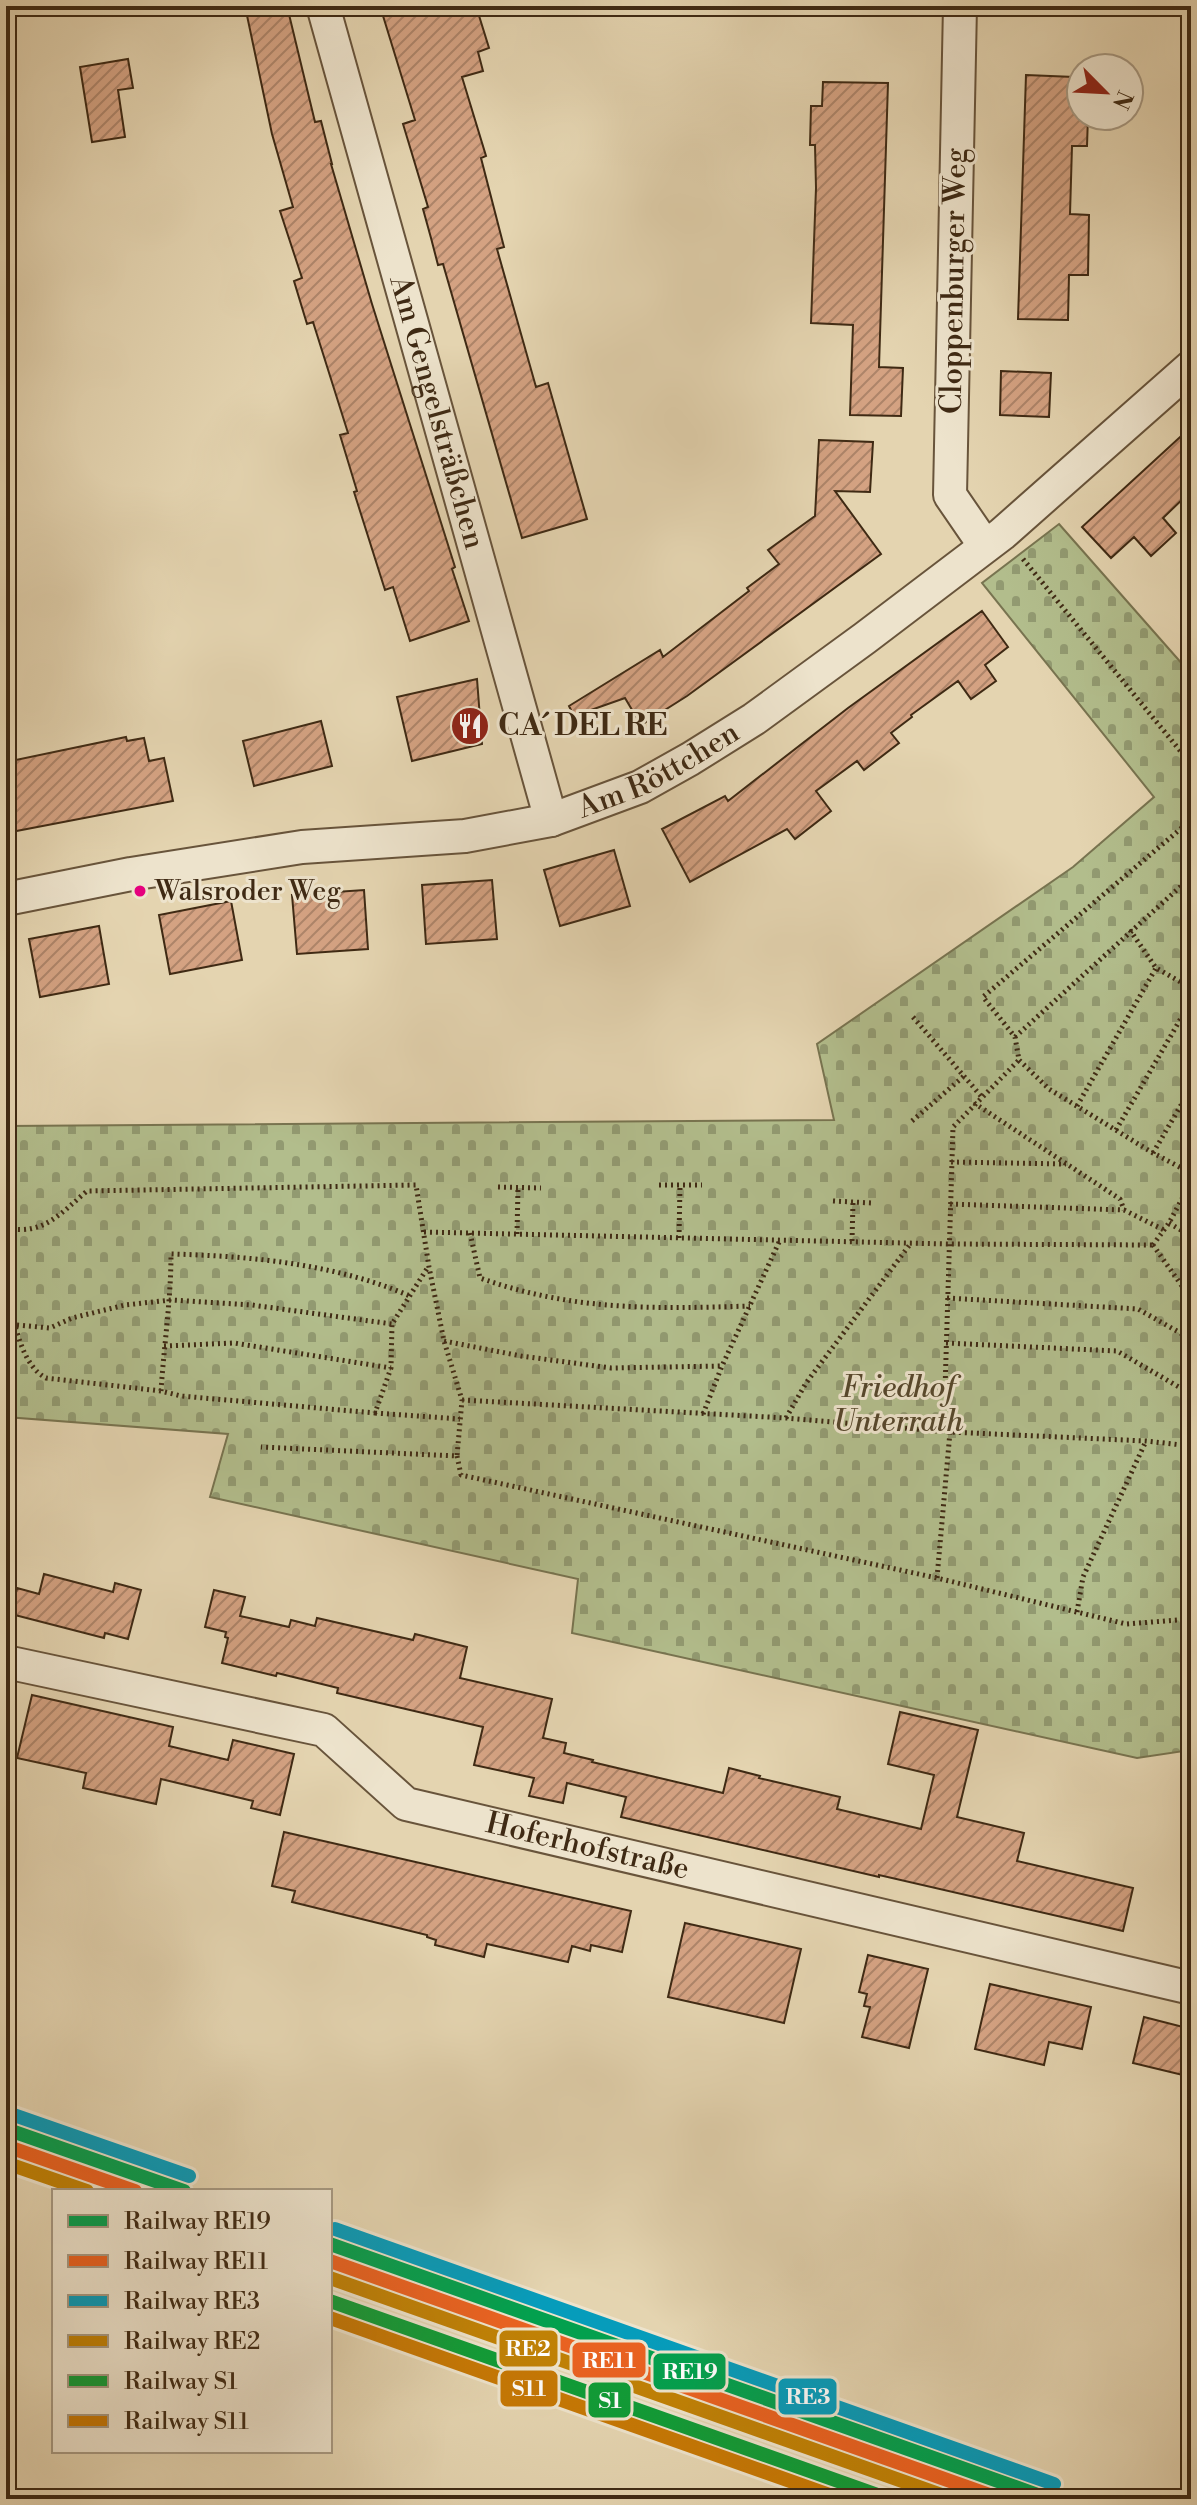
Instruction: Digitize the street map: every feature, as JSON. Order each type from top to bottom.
[{"type":"street","name":"Am Gengelsträßchen","points":[[323,6],[551,820]]},
{"type":"street","name":"Cloppenburger Weg","points":[[960,6],[950,495],[985,546]]},
{"type":"street","name":"Am Röttchen","points":[[6,899],[131,874],[302,847],[454,837],[551,820],[640,787],[754,719],[1002,534],[1191,367]]},
{"type":"street","name":"Hoferhofstraße","points":[[6,1662],[324,1730],[406,1804],[1191,1988]]},
{"type":"path","points":[[1044,583],[1191,764]]},
{"type":"path","points":[[1191,820],[983,997],[1015,1037],[1019,1060],[1049,1089],[1191,1173]]},
{"type":"path","points":[[1015,1037],[1191,877]]},
{"type":"path","points":[[1130,930],[1156,968],[1191,988]]},
{"type":"path","points":[[1077,1106],[1156,968]]},
{"type":"path","points":[[1116,1130],[1191,1001]]},
{"type":"path","points":[[913,1017],[981,1096]]},
{"type":"path","points":[[945,1390],[953,1127],[1019,1060]]},
{"type":"path","points":[[912,1121],[964,1076]]},
{"type":"path","points":[[1153,1153],[1191,1088]]},
{"type":"path","points":[[974,1103],[1120,1199],[1124,1210]]},
{"type":"path","points":[[951,1162],[1067,1164]]},
{"type":"path","points":[[1153,1245],[1191,1182]]},
{"type":"path","points":[[6,1228],[23,1232],[48,1224],[87,1191],[416,1185],[444,1341],[462,1400],[457,1456],[461,1475],[937,1578],[1126,1624],[1191,1619]]},
{"type":"path","points":[[659,1185],[702,1185]]},
{"type":"path","points":[[679,1238],[680,1185]]},
{"type":"path","points":[[498,1187],[541,1188]]},
{"type":"path","points":[[517,1234],[518,1187]]},
{"type":"path","points":[[833,1201],[872,1203]]},
{"type":"path","points":[[852,1241],[853,1202]]},
{"type":"path","points":[[950,1204],[1124,1210],[1164,1230]]},
{"type":"path","points":[[1169,1223],[1191,1236]]},
{"type":"path","points":[[424,1232],[949,1244],[1153,1245]]},
{"type":"path","points":[[470,1233],[480,1278],[508,1288],[558,1300],[608,1306],[750,1306]]},
{"type":"path","points":[[703,1415],[780,1240]]},
{"type":"path","points":[[786,1418],[806,1383],[911,1242]]},
{"type":"path","points":[[1153,1245],[1182,1286],[1191,1291]]},
{"type":"path","points":[[161,1391],[171,1300],[171,1254],[250,1259],[344,1273],[381,1283],[410,1296]]},
{"type":"path","points":[[375,1413],[391,1368],[392,1324],[429,1267]]},
{"type":"path","points":[[6,1297],[28,1359],[46,1378],[181,1396],[460,1419]]},
{"type":"path","points":[[947,1298],[1138,1309],[1191,1339]]},
{"type":"path","points":[[17,1325],[50,1328],[99,1311],[171,1300],[252,1305],[392,1324]]},
{"type":"path","points":[[444,1341],[521,1356],[611,1368],[722,1366]]},
{"type":"path","points":[[164,1346],[234,1343],[391,1368]]},
{"type":"path","points":[[946,1343],[1117,1351],[1188,1392],[1191,1381]]},
{"type":"path","points":[[462,1400],[786,1418],[950,1432],[1191,1446]]},
{"type":"path","points":[[937,1578],[950,1432]]},
{"type":"path","points":[[1077,1612],[1083,1577],[1146,1441]]},
{"type":"path","points":[[261,1447],[457,1456]]},
{"type":"green space","name":"Friedhof Unterrath","points":[[1059,524],[1191,674],[1191,1750],[1137,1758],[572,1633],[578,1579],[210,1497],[228,1434],[6,1417],[6,1126],[834,1120],[817,1044],[1073,867],[1154,797],[982,583]]},
{"type":"building","points":[[245,6],[287,6],[315,122],[321,121],[372,304],[455,567],[452,569],[469,621],[410,641],[393,587],[385,590],[354,492],[357,491],[340,435],[348,433],[313,322],[307,324],[294,281],[302,278],[280,211],[293,207],[272,134]]},
{"type":"building","points":[[380,6],[476,6],[489,48],[478,52],[483,71],[462,77],[486,156],[481,158],[504,247],[497,249],[536,387],[548,383],[587,519],[522,538],[443,264],[438,265],[423,209],[428,207],[403,124],[415,120]]},
{"type":"building","points":[[128,59],[133,88],[118,90],[125,137],[92,142],[80,67]]},
{"type":"building","points":[[1026,75],[1065,77],[1065,132],[1087,132],[1087,146],[1072,146],[1070,214],[1089,215],[1088,275],[1069,275],[1068,320],[1018,319]]},
{"type":"building","points":[[823,82],[888,83],[879,367],[903,368],[901,416],[850,415],[853,325],[811,323],[816,188],[815,145],[810,145],[811,106],[822,106]]},
{"type":"building","points":[[1001,371],[1051,373],[1049,417],[1000,415]]},
{"type":"building","points":[[1191,427],[1191,491],[1163,518],[1176,533],[1151,556],[1134,537],[1111,558],[1082,527]]},
{"type":"building","points":[[819,440],[873,442],[870,492],[835,491],[881,554],[687,696],[641,725],[625,698],[574,716],[569,706],[660,650],[663,657],[779,564],[768,550],[815,516]]},
{"type":"building","points":[[982,611],[1008,647],[985,665],[996,681],[971,699],[958,681],[911,715],[891,733],[899,743],[864,770],[857,761],[816,791],[831,811],[795,839],[787,829],[690,882],[662,829],[725,796],[728,801],[848,708]]},
{"type":"building","points":[[477,679],[482,744],[412,761],[397,697]]},
{"type":"building","points":[[321,721],[332,766],[254,786],[243,741]]},
{"type":"building","points":[[126,737],[127,741],[144,738],[149,761],[164,758],[173,801],[6,833],[6,762]]},
{"type":"building","points":[[614,850],[630,906],[560,926],[544,870]]},
{"type":"building","points":[[492,880],[497,939],[426,944],[422,885]]},
{"type":"building","points":[[364,890],[368,949],[297,954],[292,895]]},
{"type":"building","points":[[231,901],[242,960],[170,974],[159,915]]},
{"type":"building","points":[[99,926],[109,984],[40,997],[29,939]]},
{"type":"building","points":[[44,1574],[113,1592],[115,1583],[141,1590],[128,1639],[105,1633],[104,1638],[11,1614],[17,1588],[39,1594]]},
{"type":"building","points":[[214,1590],[245,1597],[240,1616],[289,1627],[291,1620],[315,1626],[317,1618],[413,1640],[415,1634],[467,1647],[460,1678],[552,1699],[543,1738],[566,1743],[564,1753],[723,1793],[729,1768],[840,1797],[837,1809],[921,1829],[934,1775],[888,1764],[900,1712],[978,1730],[957,1817],[1024,1833],[1017,1861],[1133,1888],[1123,1931],[621,1817],[626,1797],[567,1783],[563,1803],[529,1796],[534,1778],[474,1765],[483,1727],[337,1693],[338,1688],[277,1673],[276,1676],[222,1663],[228,1638],[225,1637],[226,1632],[205,1627]]},
{"type":"building","points":[[32,1695],[173,1727],[169,1746],[228,1760],[233,1740],[294,1754],[280,1815],[251,1808],[253,1801],[161,1779],[156,1804],[83,1788],[86,1773],[17,1758]]},
{"type":"building","points":[[284,1832],[631,1911],[622,1952],[591,1945],[590,1951],[572,1946],[568,1962],[487,1944],[484,1957],[435,1945],[436,1940],[427,1935],[292,1902],[295,1891],[272,1886]]},
{"type":"building","points":[[685,1923],[801,1949],[784,2023],[668,1997]]},
{"type":"building","points":[[868,1955],[928,1969],[909,2048],[862,2037],[870,2007],[864,2006],[867,1994],[859,1992]]},
{"type":"building","points":[[990,1984],[1091,2007],[1082,2049],[1049,2042],[1044,2065],[975,2049]]},
{"type":"building","points":[[1144,2017],[1191,2029],[1191,2077],[1133,2063]]},
{"type":"rail line","name":"RE3","points":[[11,2114],[189,2176]]},
{"type":"rail line","name":"RE19","points":[[6,2129],[178,2189]]},
{"type":"rail line","name":"RE11","points":[[6,2146],[129,2189]]},
{"type":"rail line","name":"RE2","points":[[6,2163],[81,2189]]},
{"type":"rail line","name":"RE3","points":[[335,2229],[1054,2484]]},
{"type":"rail line","name":"RE19","points":[[332,2245],[1049,2499]]},
{"type":"rail line","name":"RE11","points":[[332,2262],[1001,2499]]},
{"type":"rail line","name":"RE2","points":[[332,2279],[953,2499]]},
{"type":"rail line","name":"S1","points":[[332,2302],[889,2499]]},
{"type":"rail line","name":"S11","points":[[332,2319],[841,2499]]},
{"type":"place","name":"CA´ DEL RE","points":[[470,726]]},
{"type":"place","name":"Walsroder Weg","points":[[140,891]]}]
